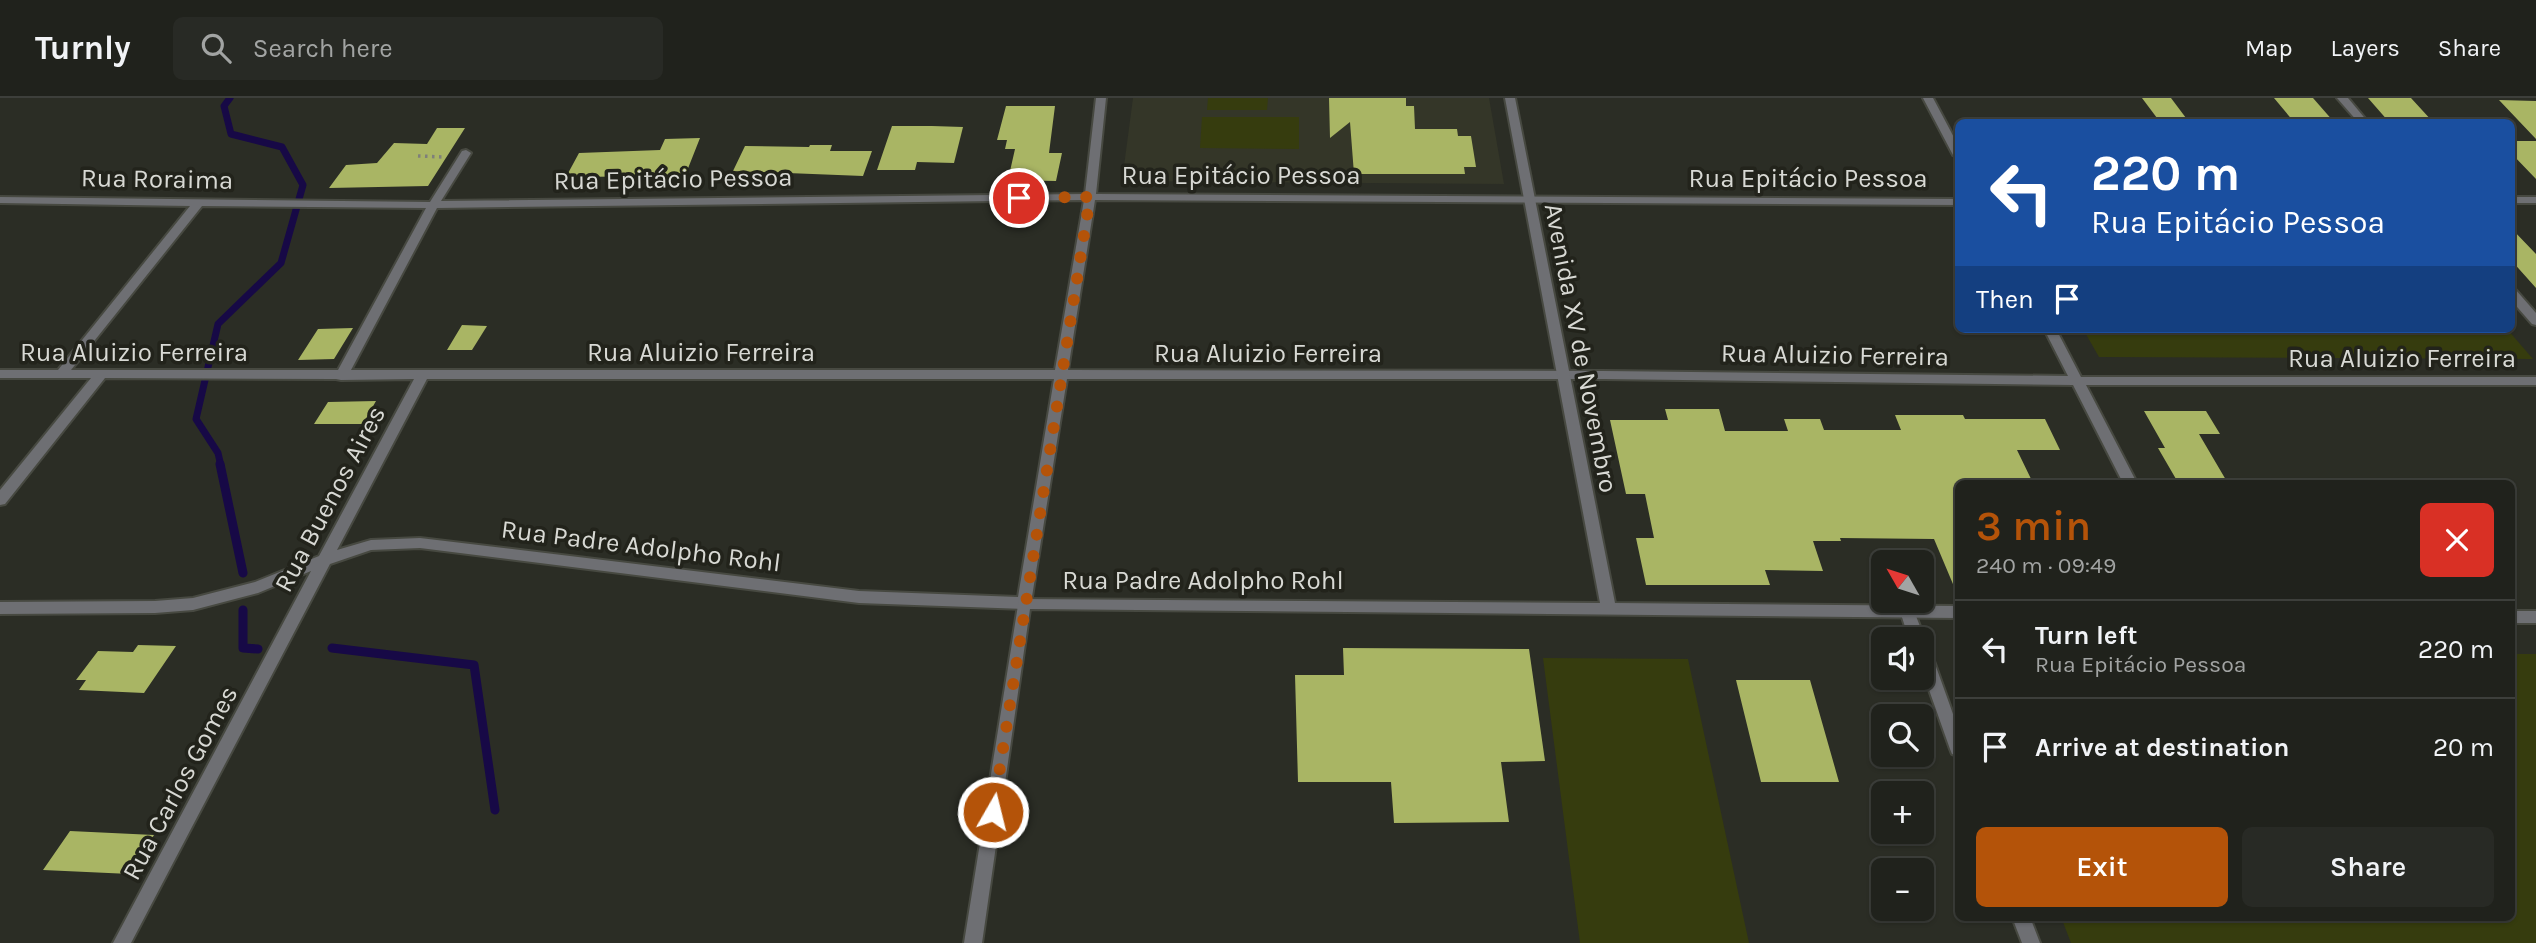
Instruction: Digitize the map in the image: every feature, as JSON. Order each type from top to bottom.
[{"type":"street","points":[[973,943],[1024,603],[1090,197],[1101,98]]},
{"type":"street","name":"Avenida XV de Novembro","points":[[1510,98],[1608,607]]},
{"type":"street","points":[[1928,98],[1955,149]]},
{"type":"street","points":[[2342,98],[2360,119]]},
{"type":"street","name":"Rua Buenos Aires","points":[[341,376],[433,205],[466,153]]},
{"type":"street","name":"Rua Epitácio Pessoa","points":[[313,204],[1090,197],[1955,202]]},
{"type":"street","name":"Rua Roraima","points":[[0,200],[313,204]]},
{"type":"street","points":[[2515,200],[2536,200]]},
{"type":"street","points":[[61,374],[198,203]]},
{"type":"street","points":[[2515,297],[2536,321]]},
{"type":"street","points":[[2052,333],[2128,480]]},
{"type":"street","name":"Rua Aluizio Ferreira","points":[[0,374],[1564,375],[2077,381],[2536,381]]},
{"type":"street","points":[[0,500],[102,374]]},
{"type":"street","name":"Rua Buenos Aires","points":[[281,646],[423,374]]},
{"type":"street","name":"Rua Padre Adolpho Rohl","points":[[0,608],[156,607],[193,604],[258,587],[327,559],[371,545],[421,543],[859,597],[1024,603],[1871,611]]},
{"type":"street","name":"Rua Padre Adolpho Rohl","points":[[1934,612],[1955,612]]},
{"type":"street","points":[[2515,617],[2536,617]]},
{"type":"street","name":"Rua Carlos Gomes","points":[[122,943],[281,646]]},
{"type":"street","points":[[1934,683],[1955,741]]},
{"type":"street","points":[[2023,921],[2031,943]]},
{"type":"shaded area","points":[[1133,98],[1489,98],[1504,184],[1122,181]]},
{"type":"green space","points":[[1208,98],[1268,98],[1267,110],[1207,110]]},
{"type":"green space","points":[[1202,117],[1299,117],[1299,149],[1200,148]]},
{"type":"green space","points":[[2085,333],[2510,333],[2533,359],[2099,357]]},
{"type":"green space","points":[[2515,654],[2536,654],[2536,943],[2071,943],[2063,921],[2515,921]]},
{"type":"green space","points":[[1543,658],[1688,659],[1749,943],[1580,943]]},
{"type":"building","points":[[1329,98],[1406,98],[1406,106],[1414,106],[1415,129],[1457,129],[1458,136],[1471,136],[1476,167],[1464,167],[1465,174],[1354,174],[1350,122],[1330,138]]},
{"type":"building","points":[[2142,98],[2171,98],[2187,119],[2158,119]]},
{"type":"building","points":[[2274,98],[2313,98],[2331,119],[2292,119]]},
{"type":"building","points":[[2368,98],[2411,98],[2430,119],[2386,119]]},
{"type":"building","points":[[2499,100],[2536,101],[2536,139]]},
{"type":"building","points":[[1006,106],[1055,106],[1049,153],[1062,153],[1056,181],[1008,180],[1015,149],[1005,149],[1007,140],[997,140]]},
{"type":"building","points":[[892,126],[963,127],[954,163],[917,162],[915,170],[877,170]]},
{"type":"building","points":[[437,128],[465,128],[428,186],[329,188],[346,165],[377,163],[394,143],[427,144]]},
{"type":"building","points":[[700,138],[685,176],[566,177],[579,153],[660,150],[665,139]]},
{"type":"building","points":[[2515,141],[2536,141],[2536,179],[2515,157]]},
{"type":"building","points":[[832,145],[830,151],[872,151],[863,176],[733,171],[745,146]]},
{"type":"building","points":[[2515,232],[2536,254],[2536,288],[2515,264]]},
{"type":"building","points":[[462,325],[487,326],[472,350],[447,350]]},
{"type":"building","points":[[353,328],[334,359],[298,360],[318,329]]},
{"type":"building","points":[[376,401],[363,424],[314,424],[328,402]]},
{"type":"building","points":[[1665,409],[1719,409],[1725,431],[1788,431],[1784,419],[1820,419],[1824,430],[1901,430],[1895,415],[1963,415],[1965,419],[2045,419],[2060,450],[2017,450],[2032,480],[1955,480],[1955,589],[1934,539],[1840,538],[1841,541],[1813,541],[1823,571],[1765,570],[1770,585],[1646,585],[1636,538],[1654,538],[1645,494],[1626,494],[1610,420],[1668,420]]},
{"type":"building","points":[[2144,411],[2206,411],[2220,434],[2199,434],[2226,480],[2176,479],[2158,448],[2165,448]]},
{"type":"building","points":[[138,645],[176,646],[144,693],[79,690],[86,680],[76,680],[98,651],[133,652]]},
{"type":"building","points":[[1343,648],[1529,649],[1545,761],[1501,762],[1509,822],[1394,823],[1391,782],[1298,782],[1295,675],[1344,675]]},
{"type":"building","points":[[1736,680],[1810,680],[1839,782],[1761,782]]},
{"type":"building","points":[[70,831],[154,835],[130,874],[43,870]]},
{"type":"waterway","points":[[221,466],[218,453],[196,419],[218,324],[281,263],[303,185],[282,147],[231,134],[224,106],[230,98]]},
{"type":"waterway","points":[[220,464],[243,573]]},
{"type":"waterway","points":[[243,610],[243,648],[258,649]]},
{"type":"waterway","points":[[332,648],[474,665],[495,810]]},
{"type":"route","points":[[993,812],[1090,197],[1019,198]]}]
